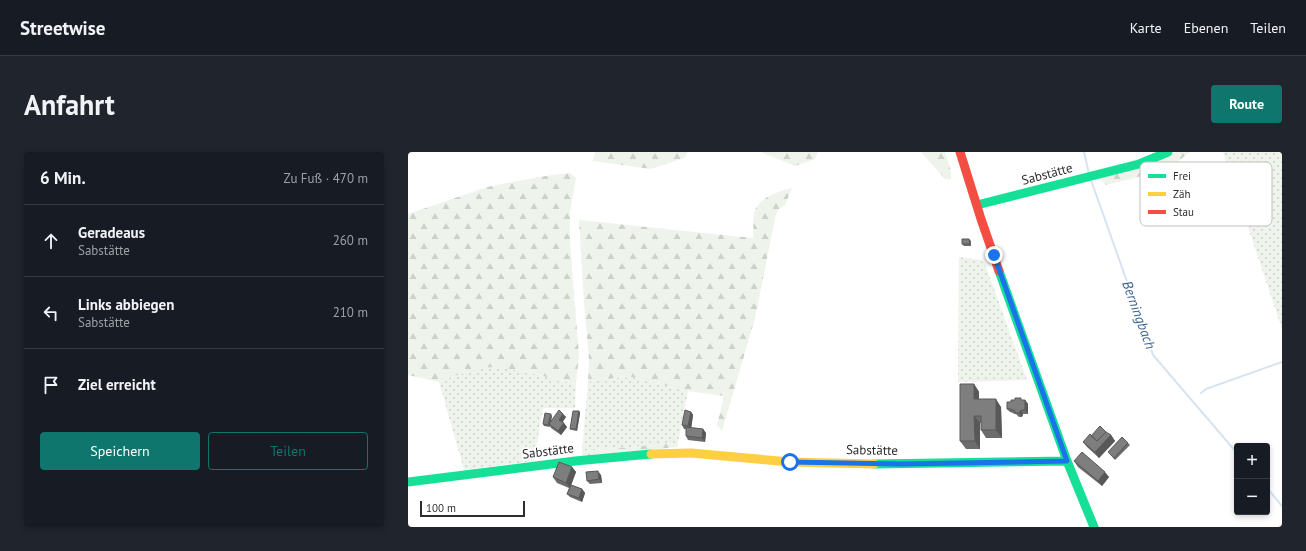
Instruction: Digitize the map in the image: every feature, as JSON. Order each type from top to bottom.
[{"type":"street","points":[[960,152],[977,205],[1067,461],[1094,527]]},
{"type":"street","name":"Sabstätte","points":[[1145,162],[1168,152]]},
{"type":"street","name":"Sabstätte","points":[[977,205],[1140,164]]},
{"type":"street","name":"Sabstätte","points":[[408,482],[569,461],[661,453],[691,453],[798,462],[901,464],[1067,461]]},
{"type":"green space","points":[[595,152],[688,152],[684,158],[651,169],[593,161]]},
{"type":"green space","points":[[761,152],[818,152],[815,159],[795,166]]},
{"type":"green space","points":[[921,152],[945,152],[951,171],[951,179],[945,179]]},
{"type":"green space","points":[[1175,152],[1190,152],[1177,162],[1151,162],[1170,156]]},
{"type":"green space","points":[[1223,152],[1282,152],[1282,329],[1248,226],[1272,226],[1272,162],[1226,162]]},
{"type":"green space","points":[[1140,165],[1140,176],[1106,185],[1099,178]]},
{"type":"green space","points":[[570,173],[576,178],[570,211],[570,243],[579,355],[576,384],[522,371],[495,367],[482,368],[439,382],[408,375],[408,214],[487,187],[538,177]]},
{"type":"green space","points":[[792,188],[785,205],[779,209],[776,214],[755,318],[722,431],[717,425],[724,396],[688,391],[632,377],[598,379],[588,382],[589,360],[579,220],[753,238],[755,210],[758,205],[771,195]]},
{"type":"green space","points":[[959,257],[981,260],[985,264],[1027,380],[958,382]]},
{"type":"green space","points":[[498,367],[522,371],[576,384],[575,408],[543,408],[534,461],[464,470],[439,382],[482,368]]},
{"type":"green space","points":[[632,377],[688,391],[678,443],[582,451],[588,382],[598,379]]},
{"type":"green space","points":[[678,443],[678,447],[582,456],[582,451]]},
{"type":"building","points":[[962,239],[969,239],[970,244],[962,244]]},
{"type":"building","points":[[960,384],[974,384],[974,399],[996,399],[996,430],[981,430],[981,416],[974,416],[975,441],[960,441]]},
{"type":"building","points":[[1015,398],[1025,400],[1025,410],[1021,410],[1019,413],[1016,413],[1014,410],[1007,409],[1007,402],[1015,400]]},
{"type":"building","points":[[559,410],[563,414],[559,420],[564,423],[558,431],[549,424]]},
{"type":"building","points":[[685,410],[691,412],[688,426],[682,425]]},
{"type":"building","points":[[573,411],[579,411],[576,429],[570,429]]},
{"type":"building","points":[[545,413],[551,414],[548,425],[543,424]]},
{"type":"building","points":[[1100,426],[1106,432],[1097,441],[1091,436]]},
{"type":"building","points":[[686,427],[703,429],[702,438],[686,436]]},
{"type":"building","points":[[1106,432],[1111,435],[1095,452],[1083,442],[1090,434],[1097,441]]},
{"type":"building","points":[[1122,437],[1128,443],[1114,458],[1108,452]]},
{"type":"building","points":[[1082,452],[1105,472],[1098,481],[1074,461]]},
{"type":"building","points":[[559,462],[572,467],[566,483],[553,477]]},
{"type":"building","points":[[598,471],[599,479],[587,481],[586,472]]},
{"type":"building","points":[[571,485],[582,489],[579,498],[567,494]]},
{"type":"waterway","name":"Berningbach","points":[[1084,152],[1089,174]]},
{"type":"waterway","name":"Berningbach","points":[[1091,180],[1153,355],[1234,450]]},
{"type":"waterway","points":[[1201,393],[1206,389],[1282,362]]},
{"type":"waterway","name":"Berningbach","points":[[1270,492],[1282,506]]},
{"type":"traffic: fast","points":[[1144,162],[1168,152]]},
{"type":"traffic: fast","points":[[977,205],[1140,164]]},
{"type":"traffic: fast","points":[[999,271],[1067,461],[1094,527]]},
{"type":"traffic: fast","points":[[408,482],[575,461],[651,454]]},
{"type":"traffic: fast","points":[[874,464],[1067,461]]},
{"type":"traffic: slow","points":[[651,454],[691,453],[790,462],[874,464]]},
{"type":"traffic: jam","points":[[960,152],[999,271]]},
{"type":"route","points":[[790,462],[901,464],[1067,461],[994,255]]}]
